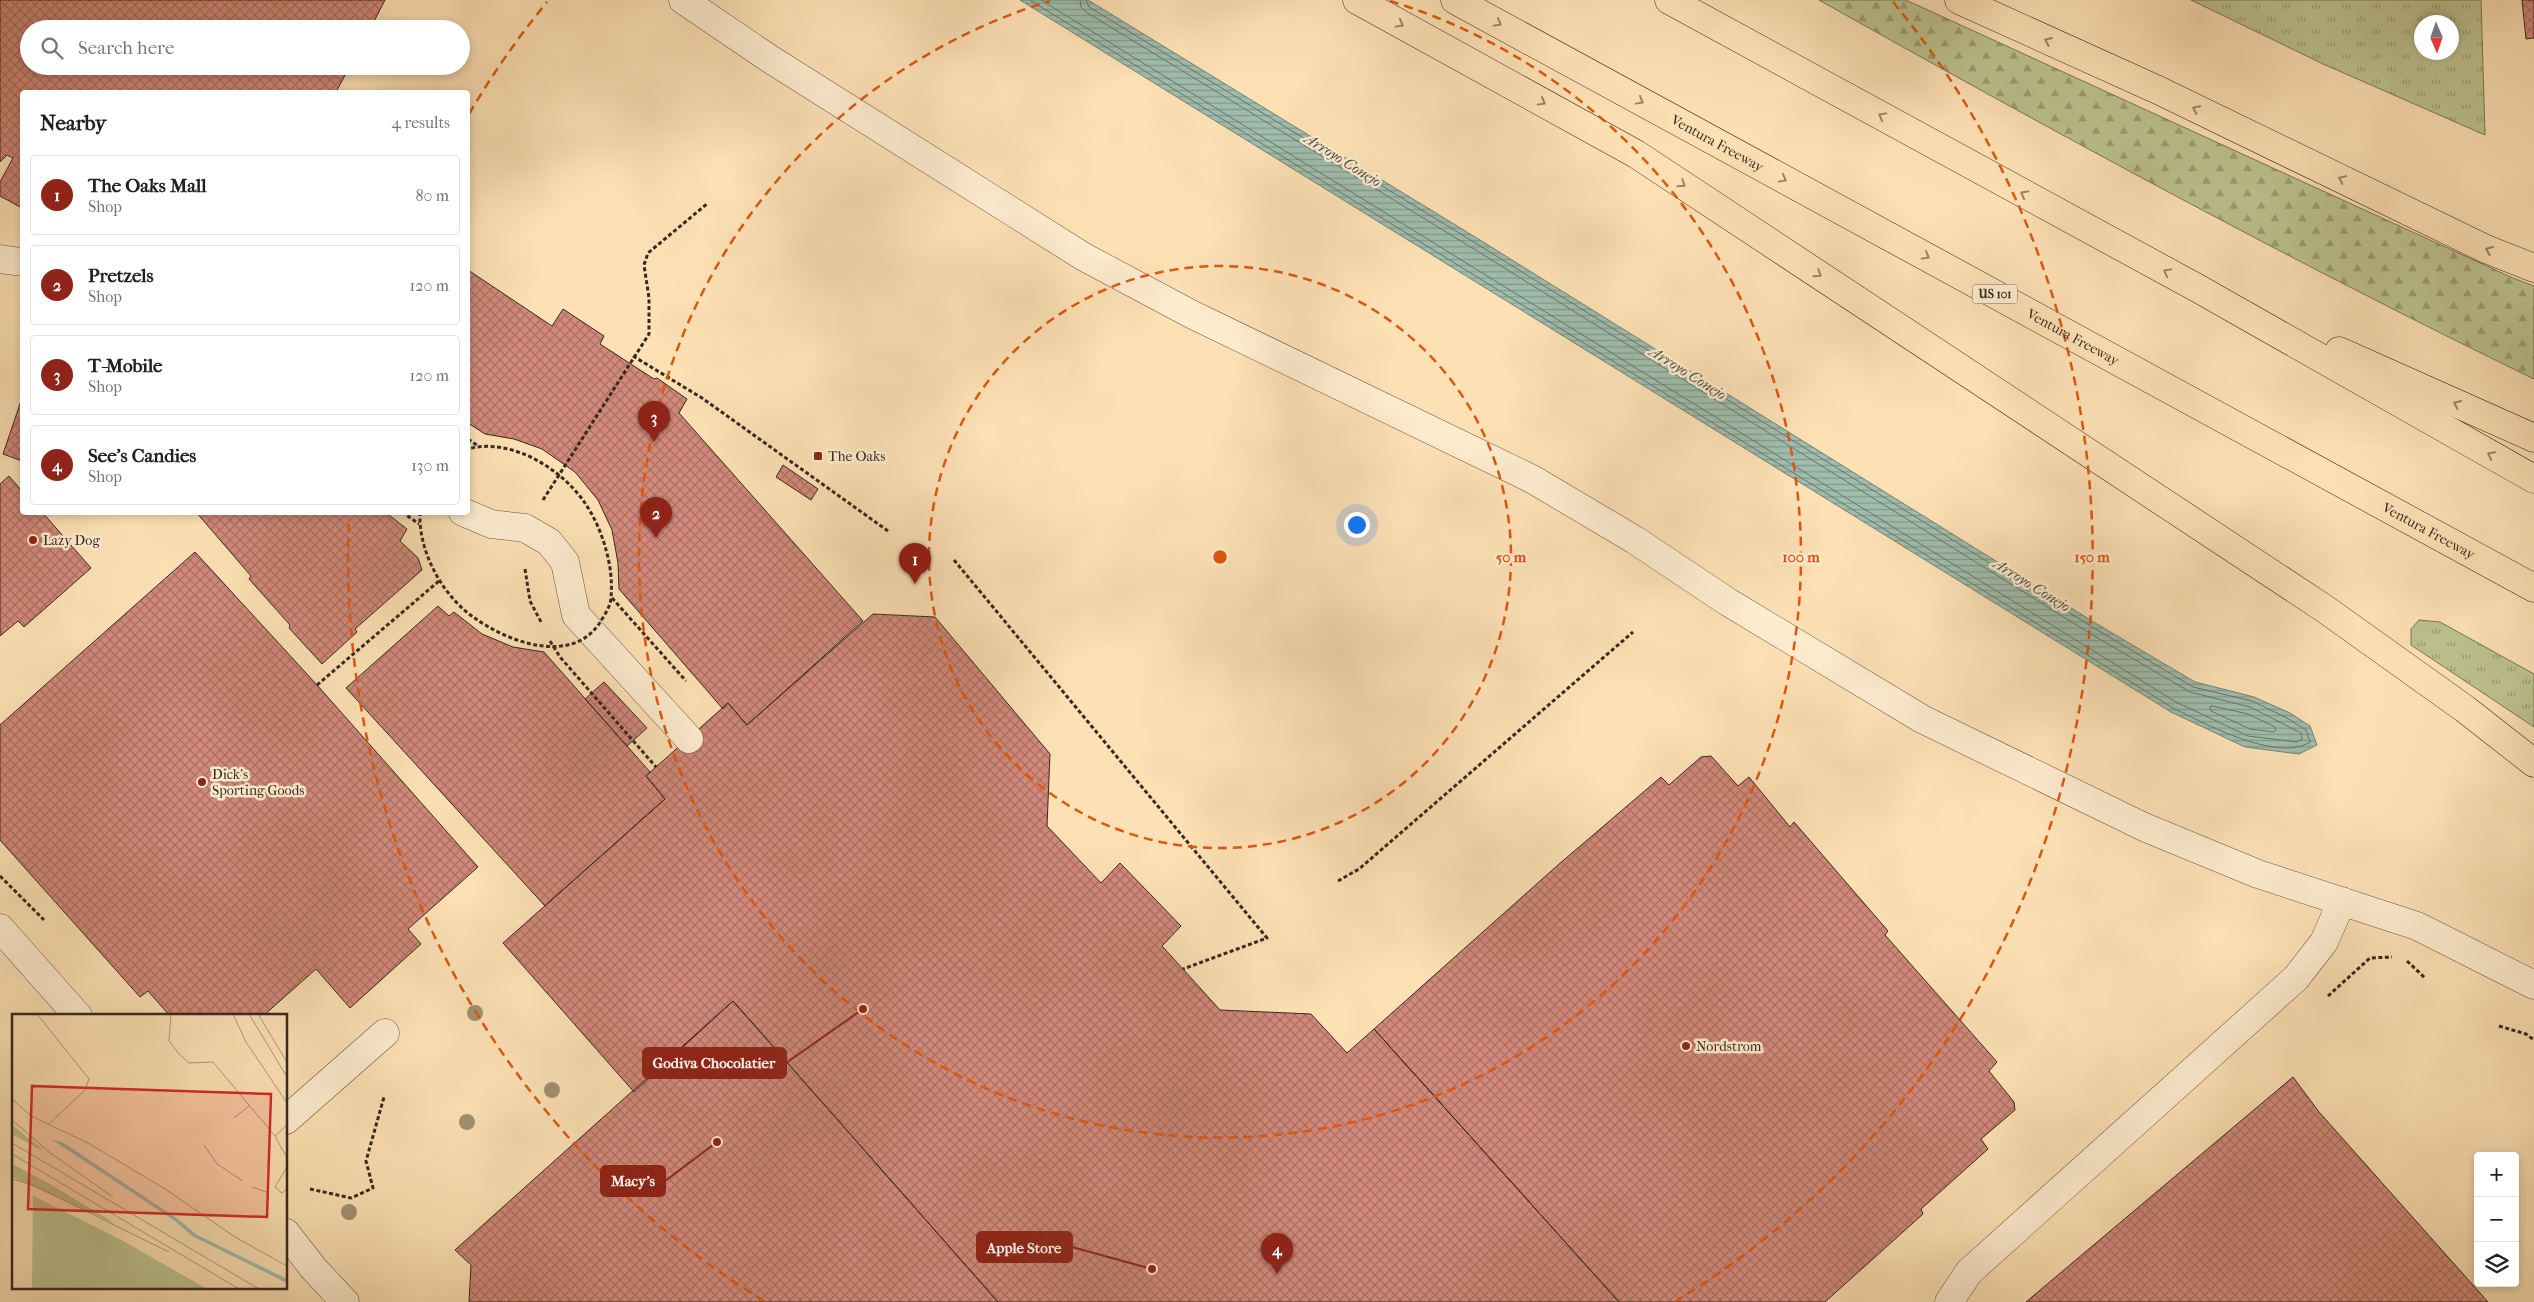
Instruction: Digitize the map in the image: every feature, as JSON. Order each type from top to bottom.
[{"type":"highway","points":[[1357,0],[1636,154],[2325,609],[2465,709],[2534,763]]},
{"type":"highway","name":"Ventura Freeway","points":[[1455,0],[2534,588]]},
{"type":"highway","points":[[1668,0],[2199,289],[2534,479]]},
{"type":"highway","points":[[1959,0],[2158,90],[2486,249],[2534,268]]},
{"type":"highway","points":[[2199,289],[2534,438]]},
{"type":"street","points":[[683,0],[778,64],[1084,257],[1191,314],[1532,479],[1636,540],[1728,602],[1922,719],[2144,827],[2258,874],[2418,926],[2534,985]]},
{"type":"street","points":[[0,259],[20,262]]},
{"type":"street","points":[[470,515],[492,524],[525,528],[550,542],[565,562],[576,615],[689,739]]},
{"type":"street","points":[[1948,1302],[1969,1272],[2296,978],[2324,942],[2342,901]]},
{"type":"street","points":[[0,928],[76,1014]]},
{"type":"street","points":[[288,1118],[385,1033]]},
{"type":"street","points":[[288,1236],[314,1269],[344,1302]]},
{"type":"path","points":[[525,528],[633,356],[649,334],[649,298],[644,265],[648,253],[708,203]]},
{"type":"path","points":[[633,356],[702,398],[888,531]]},
{"type":"path","points":[[470,440],[478,446]]},
{"type":"path","points":[[420,515],[419,524],[425,546],[439,580],[456,602],[474,618],[498,633],[521,642],[554,647],[566,646],[583,639],[596,629],[605,615],[612,598],[609,564],[601,534],[585,502],[563,478],[534,458],[506,448],[478,446],[470,448]]},
{"type":"path","points":[[406,515],[419,524]]},
{"type":"path","points":[[954,560],[1267,938],[1183,970]]},
{"type":"path","points":[[524,564],[530,601],[545,630]]},
{"type":"path","points":[[317,685],[439,580]]},
{"type":"path","points":[[612,598],[688,683]]},
{"type":"path","points":[[1338,881],[1359,869],[1633,632]]},
{"type":"path","points":[[549,638],[554,647],[656,767]]},
{"type":"path","points":[[0,876],[44,920]]},
{"type":"path","points":[[2499,1026],[2526,1034],[2534,1040]]},
{"type":"path","points":[[310,1189],[351,1198],[372,1188],[366,1161],[384,1097]]},
{"type":"green space","points":[[1819,0],[1906,0],[2534,286],[2534,379],[2353,289],[2174,195]]},
{"type":"green space","points":[[2191,0],[2481,0],[2485,135],[2321,63]]},
{"type":"green space","points":[[2419,620],[2440,622],[2534,674],[2534,727],[2411,645],[2411,629]]},
{"type":"water","name":"Arroyo Conejo","points":[[1020,0],[1088,0],[1480,240],[2097,624],[2195,682],[2254,697],[2290,713],[2310,726],[2317,745],[2299,754],[2245,747],[2171,712]]},
{"type":"building","points":[[0,0],[385,0],[375,20],[20,20],[20,75],[345,75],[337,90],[20,90],[20,207],[0,196],[0,182],[13,158],[7,155],[0,162]]},
{"type":"building","points":[[2522,0],[2534,0],[2534,38],[2526,39]]},
{"type":"building","points":[[470,271],[552,326],[563,309],[604,336],[600,344],[654,379],[657,378],[687,399],[679,413],[863,621],[747,725],[728,703],[723,709],[619,589],[618,563],[612,530],[598,500],[575,472],[542,449],[514,439],[485,434],[470,424]]},
{"type":"building","points":[[20,404],[20,460],[3,454]]},
{"type":"building","points":[[783,465],[818,489],[811,500],[776,477]]},
{"type":"building","name":"Lazy Dog","points":[[9,476],[20,489],[20,515],[45,515],[91,568],[24,627],[18,621],[0,636],[0,484]]},
{"type":"building","points":[[199,515],[389,515],[407,529],[400,541],[418,558],[422,570],[355,629],[357,632],[322,664],[289,628],[290,625],[249,579],[251,576]]},
{"type":"building","name":"Dick's Sporting Goods","points":[[195,552],[317,685],[478,867],[408,929],[421,944],[350,1008],[316,969],[265,1014],[168,1014],[148,991],[140,997],[0,840],[0,725]]},
{"type":"building","points":[[438,606],[449,616],[454,612],[482,634],[513,647],[544,652],[650,772],[646,776],[665,799],[545,906],[346,688]]},
{"type":"building","points":[[873,614],[935,617],[1050,754],[1047,826],[1101,883],[1120,863],[1181,926],[1162,946],[1220,1010],[1311,1014],[1347,1053],[1374,1029],[1619,1302],[998,1302],[733,1001],[634,1092],[503,943],[665,799],[646,776],[656,767],[728,703],[747,725]]},
{"type":"building","points":[[604,682],[647,728],[627,746],[585,699]]},
{"type":"building","name":"Nordstrom","points":[[1711,756],[1738,786],[1749,777],[1790,827],[1794,822],[1888,931],[1885,935],[1997,1062],[1989,1071],[2014,1102],[2015,1110],[1981,1139],[1988,1149],[1921,1209],[1923,1214],[1825,1302],[1619,1302],[1374,1029],[1558,865],[1661,777],[1669,785],[1701,757]]},
{"type":"building","points":[[733,1001],[998,1302],[469,1302],[471,1265],[455,1250]]},
{"type":"building","points":[[2293,1077],[2319,1112],[2488,1302],[2026,1302]]},
{"type":"place","name":"T-Mobile","points":[[654,442]]},
{"type":"place","name":"The Oaks","points":[[818,456]]},
{"type":"place","name":"Pretzels","points":[[656,538]]},
{"type":"place","name":"Lazy Dog","points":[[33,540]]},
{"type":"place","name":"The Oaks Mall","points":[[915,584]]},
{"type":"place","name":"Dick's Sporting Goods","points":[[202,782]]},
{"type":"place","name":"Godiva Chocolatier","points":[[863,1009]]},
{"type":"place","name":"Nordstrom","points":[[1686,1046]]},
{"type":"place","name":"Macy's","points":[[717,1142]]},
{"type":"place","name":"Apple Store","points":[[1152,1269]]},
{"type":"place","name":"See's Candies","points":[[1277,1274]]}]
